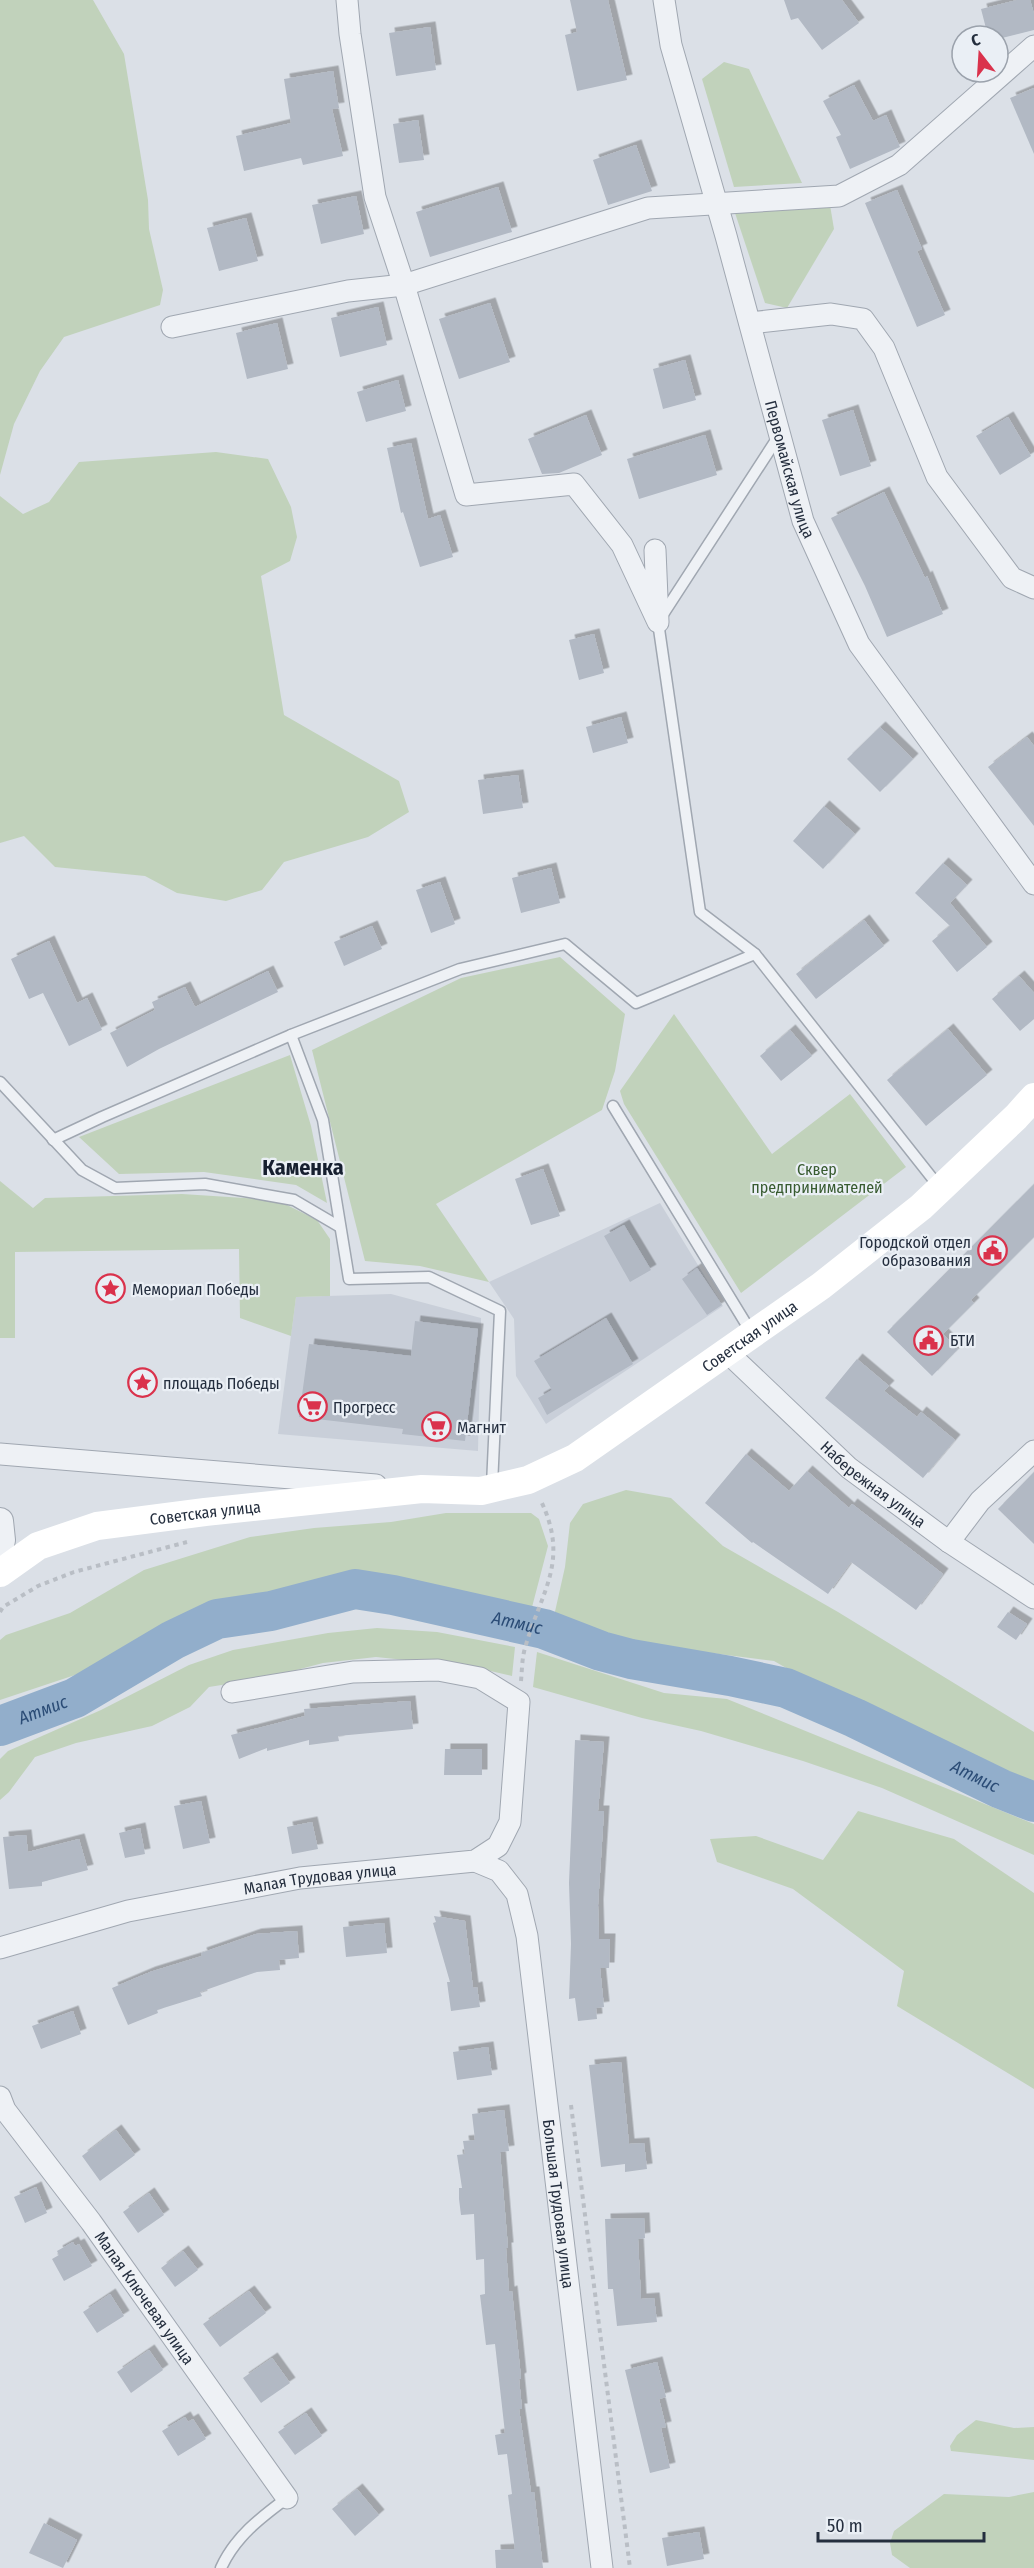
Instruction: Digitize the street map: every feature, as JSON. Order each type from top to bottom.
[{"type":"main road","name":"Советская улица","points":[[0,1573],[38,1546],[97,1526],[422,1489],[481,1491],[528,1480],[575,1458],[821,1286],[940,1189],[1016,1118],[1034,1096]]},
{"type":"street","points":[[347,0],[350,34],[375,197],[405,285],[466,495],[574,483],[622,545],[658,622]]},
{"type":"street","name":"Первомайская улица","points":[[664,0],[670,45],[717,203],[803,521],[859,644],[1034,884]]},
{"type":"street","points":[[172,327],[348,291],[405,285],[648,208],[839,196],[899,165],[1034,46]]},
{"type":"street","points":[[750,323],[831,314],[863,319],[884,348],[937,477],[1012,578],[1034,588]]},
{"type":"street","points":[[655,550],[658,622]]},
{"type":"street","name":"Набережная улица","points":[[728,1353],[849,1468],[950,1542],[1034,1599]]},
{"type":"street","points":[[950,1542],[980,1501],[1034,1451]]},
{"type":"street","name":"Советская улица","points":[[0,1454],[422,1489]]},
{"type":"street","points":[[0,1521],[2,1540],[0,1548]]},
{"type":"street","name":"Малая Трудовая улица","points":[[0,1948],[128,1911],[277,1882],[475,1861],[498,1846],[510,1822],[519,1702],[480,1678],[438,1670],[353,1672],[232,1692]]},
{"type":"street","name":"Большая Трудовая улица","points":[[475,1861],[499,1870],[517,1894],[527,1936],[602,2568]]},
{"type":"street","name":"Малая Ключевая улица","points":[[0,2097],[5,2110],[91,2222],[287,2498]]},
{"type":"lane","points":[[780,434],[658,622],[700,912],[755,954],[940,1189]]},
{"type":"lane","points":[[53,1140],[102,1116],[291,1035],[460,969],[565,944],[636,1003],[755,954]]},
{"type":"lane","points":[[291,1035],[323,1120],[349,1279],[429,1277],[500,1311],[492,1489]]},
{"type":"lane","points":[[0,1082],[82,1170],[115,1188],[206,1184],[294,1200],[340,1227]]},
{"type":"lane","points":[[613,1106],[753,1335]]},
{"type":"lane","points":[[221,2568],[227,2556],[252,2525],[287,2498]]},
{"type":"path","points":[[524,1651],[548,1587],[555,1553],[551,1524],[542,1502],[528,1480]]},
{"type":"path","points":[[0,1612],[3,1607],[38,1586],[74,1572],[189,1541]]},
{"type":"path","points":[[571,2102],[630,2568]]},
{"type":"shaded area","points":[[660,1203],[723,1306],[546,1424],[516,1376],[514,1319],[489,1282]]},
{"type":"shaded area","points":[[391,1294],[481,1318],[478,1451],[278,1434],[296,1297]]},
{"type":"green space","points":[[0,0],[93,0],[124,54],[148,200],[149,229],[163,290],[160,305],[64,337],[40,371],[14,424],[0,475]]},
{"type":"green space","points":[[724,62],[749,69],[802,183],[734,187],[702,79]]},
{"type":"green space","points":[[830,205],[834,229],[787,308],[765,303],[734,210]]},
{"type":"green space","points":[[216,452],[268,459],[291,507],[297,537],[290,561],[261,576],[284,715],[399,781],[409,812],[368,837],[284,862],[262,890],[226,901],[177,893],[145,876],[55,867],[24,836],[0,843],[0,496],[23,514],[49,502],[79,462]]},
{"type":"green space","points":[[560,957],[625,1014],[615,1071],[602,1110],[436,1204],[489,1282],[420,1266],[365,1261],[312,1050],[461,978]]},
{"type":"green space","name":"Сквер предпринимателей","points":[[674,1014],[772,1154],[850,1094],[906,1167],[741,1293],[624,1104],[620,1091]]},
{"type":"green space","points":[[290,1055],[311,1126],[327,1203],[296,1185],[204,1172],[119,1174],[79,1137]]},
{"type":"green space","points":[[0,1181],[33,1208],[45,1198],[182,1194],[277,1200],[317,1220],[330,1239],[330,1296],[296,1297],[291,1336],[240,1318],[239,1249],[15,1252],[15,1338],[0,1338]]},
{"type":"green space","points":[[626,1490],[671,1498],[723,1546],[838,1612],[1034,1732],[1034,1790],[959,1758],[832,1694],[774,1661],[593,1638],[552,1625],[565,1567],[570,1523],[583,1504]]},
{"type":"green space","points":[[446,1513],[531,1513],[539,1519],[548,1546],[531,1611],[484,1604],[398,1580],[340,1579],[262,1600],[215,1606],[168,1621],[81,1673],[0,1700],[0,1640],[6,1635],[70,1613],[144,1570],[250,1537],[314,1528],[391,1522]]},
{"type":"green space","points":[[377,1628],[437,1632],[515,1647],[512,1676],[473,1667],[376,1657],[323,1663],[266,1678],[209,1687],[190,1707],[152,1726],[76,1743],[35,1757],[9,1792],[0,1800],[0,1759],[8,1751],[101,1710],[189,1665],[233,1650],[328,1633]]},
{"type":"green space","points":[[537,1652],[664,1693],[727,1699],[1034,1824],[1034,1855],[882,1788],[803,1761],[701,1731],[642,1718],[533,1687]]},
{"type":"green space","points":[[858,1811],[954,1839],[1034,1893],[1034,2089],[897,2006],[904,1971],[793,1889],[717,1862],[710,1839],[756,1836],[823,1860]]},
{"type":"green space","points":[[976,2420],[1014,2428],[1034,2427],[1034,2460],[951,2451],[950,2446],[957,2435]]},
{"type":"green space","points":[[1034,2492],[1034,2568],[910,2568],[892,2555],[890,2543],[894,2531],[944,2494],[1009,2497]]},
{"type":"building","points":[[570,0],[608,0],[627,80],[577,91],[565,35],[577,32]]},
{"type":"building","points":[[784,0],[842,0],[859,23],[822,50],[798,18],[791,20]]},
{"type":"building","points":[[1017,0],[1030,0],[1034,14],[1034,30],[1010,36],[1010,24],[985,24],[981,9]]},
{"type":"building","points":[[430,27],[436,70],[396,76],[389,33]]},
{"type":"building","points":[[333,71],[339,108],[332,109],[343,156],[303,165],[301,158],[244,171],[236,136],[291,123],[284,79]]},
{"type":"building","points":[[854,85],[873,121],[886,115],[900,147],[850,169],[836,137],[841,135],[823,101]]},
{"type":"building","points":[[1034,88],[1034,154],[1010,98]]},
{"type":"building","points":[[418,120],[424,160],[399,163],[393,124]]},
{"type":"building","points":[[636,145],[652,191],[608,205],[593,160]]},
{"type":"building","points":[[498,187],[512,232],[430,257],[416,212]]},
{"type":"building","points":[[897,190],[922,249],[917,251],[945,315],[917,327],[865,203]]},
{"type":"building","points":[[356,196],[364,234],[321,244],[312,205]]},
{"type":"building","points":[[246,218],[258,261],[219,271],[207,228]]},
{"type":"building","points":[[490,303],[510,362],[459,379],[439,319]]},
{"type":"building","points":[[378,307],[387,345],[340,357],[331,318]]},
{"type":"building","points":[[277,323],[288,369],[247,379],[236,333]]},
{"type":"building","points":[[685,360],[696,400],[663,409],[653,369]]},
{"type":"building","points":[[398,380],[406,411],[366,422],[357,392]]},
{"type":"building","points":[[853,410],[871,466],[840,476],[822,420]]},
{"type":"building","points":[[586,415],[602,455],[559,473],[542,474],[528,439]]},
{"type":"building","points":[[1008,417],[1031,456],[1000,475],[976,436]]},
{"type":"building","points":[[705,435],[717,475],[639,499],[627,459]]},
{"type":"building","points":[[411,443],[428,519],[440,515],[453,557],[420,567],[403,512],[401,513],[387,448]]},
{"type":"building","points":[[884,492],[925,578],[927,576],[943,614],[887,637],[865,586],[831,518]]},
{"type":"building","points":[[594,634],[604,673],[579,680],[569,640]]},
{"type":"building","points":[[621,717],[628,743],[593,753],[586,727]]},
{"type":"building","points":[[880,727],[913,759],[880,792],[847,759]]},
{"type":"building","points":[[1027,737],[1034,746],[1034,826],[988,767]]},
{"type":"building","points":[[518,775],[523,808],[483,814],[478,780]]},
{"type":"building","points":[[824,806],[855,834],[823,869],[793,841]]},
{"type":"building","points":[[943,863],[967,885],[950,903],[987,947],[957,972],[932,941],[950,926],[915,893]]},
{"type":"building","points":[[551,868],[560,903],[521,913],[512,878]]},
{"type":"building","points":[[440,882],[455,924],[431,933],[416,890]]},
{"type":"building","points":[[864,920],[884,946],[816,999],[796,974]]},
{"type":"building","points":[[372,926],[382,949],[344,966],[334,942]]},
{"type":"building","points":[[49,941],[77,1003],[87,998],[102,1030],[69,1046],[43,993],[29,999],[11,959]]},
{"type":"building","points":[[268,971],[278,992],[159,1049],[127,1067],[110,1033],[155,1010],[152,1002],[185,987],[195,1007]]},
{"type":"building","points":[[1019,976],[1034,993],[1034,1019],[1020,1031],[992,999]]},
{"type":"building","points":[[948,1029],[987,1075],[926,1126],[887,1080]]},
{"type":"building","points":[[790,1030],[812,1056],[781,1081],[760,1056]]},
{"type":"building","points":[[543,1169],[560,1216],[531,1225],[515,1179]]},
{"type":"building","points":[[1034,1184],[1034,1237],[971,1300],[974,1303],[943,1334],[958,1349],[932,1376],[887,1332]]},
{"type":"building","points":[[624,1225],[651,1270],[630,1282],[604,1236]]},
{"type":"building","points":[[697,1268],[722,1305],[707,1315],[682,1279]]},
{"type":"building","points":[[606,1318],[633,1364],[547,1415],[538,1398],[552,1390],[534,1361]]},
{"type":"building","points":[[415,1321],[478,1329],[465,1441],[402,1434],[403,1429],[299,1417],[309,1344],[411,1356]]},
{"type":"building","points":[[857,1359],[889,1386],[884,1391],[917,1417],[921,1412],[955,1440],[923,1478],[825,1398]]},
{"type":"building","points":[[746,1454],[789,1491],[807,1471],[849,1508],[852,1504],[943,1574],[916,1610],[851,1562],[828,1594],[752,1543],[705,1503]]},
{"type":"building","points":[[1034,1472],[1034,1544],[998,1509]]},
{"type":"building","points":[[1008,1612],[1027,1624],[1016,1640],[997,1627]]},
{"type":"building","points":[[410,1701],[413,1729],[338,1736],[339,1741],[309,1745],[309,1740],[267,1751],[267,1748],[239,1759],[231,1735],[305,1716],[304,1709]]},
{"type":"building","points":[[575,1740],[604,1742],[598,1811],[604,1811],[598,1905],[599,1939],[610,1939],[609,1968],[600,1968],[604,2007],[596,2008],[597,2019],[578,2021],[575,1998],[569,1999],[571,1944],[569,1883]]},
{"type":"building","points":[[445,1749],[482,1749],[482,1775],[444,1775]]},
{"type":"building","points":[[201,1801],[210,1843],[183,1849],[174,1806]]},
{"type":"building","points":[[312,1822],[318,1849],[292,1854],[287,1827]]},
{"type":"building","points":[[140,1828],[145,1854],[125,1858],[119,1833]]},
{"type":"building","points":[[26,1835],[28,1852],[79,1839],[88,1870],[42,1882],[42,1886],[9,1889],[3,1837]]},
{"type":"building","points":[[434,1916],[465,1921],[473,1988],[477,1987],[480,2007],[451,2011],[447,1982],[450,1982],[433,1923],[436,1922]]},
{"type":"building","points":[[384,1923],[387,1953],[346,1957],[343,1927]]},
{"type":"building","points":[[297,1931],[299,1958],[279,1960],[280,1970],[257,1972],[200,1992],[202,1996],[157,2010],[158,2013],[128,2025],[112,1988],[256,1934]]},
{"type":"building","points":[[73,2011],[81,2034],[41,2049],[32,2026]]},
{"type":"building","points":[[488,2047],[492,2075],[457,2080],[453,2052]]},
{"type":"building","points":[[621,2062],[629,2144],[644,2143],[647,2169],[625,2172],[625,2164],[601,2167],[589,2065]]},
{"type":"building","points":[[504,2110],[509,2151],[500,2152],[508,2248],[506,2248],[509,2292],[512,2291],[521,2378],[519,2379],[522,2409],[519,2409],[531,2492],[534,2492],[543,2568],[496,2568],[495,2550],[515,2549],[508,2495],[512,2494],[507,2454],[498,2455],[495,2435],[505,2433],[495,2344],[486,2345],[480,2295],[485,2294],[484,2259],[476,2260],[474,2214],[461,2215],[459,2199],[459,2188],[462,2188],[457,2155],[465,2154],[463,2141],[475,2140],[472,2114]]},
{"type":"building","points":[[116,2130],[135,2155],[100,2181],[82,2156]]},
{"type":"building","points":[[36,2187],[47,2213],[25,2223],[14,2197]]},
{"type":"building","points":[[149,2193],[164,2215],[138,2233],[123,2212]]},
{"type":"building","points":[[644,2218],[645,2238],[638,2239],[641,2299],[654,2298],[657,2322],[617,2326],[613,2289],[608,2289],[605,2219]]},
{"type":"building","points":[[73,2242],[75,2246],[79,2244],[92,2266],[64,2281],[52,2259],[59,2255],[57,2251]]},
{"type":"building","points":[[183,2251],[198,2270],[175,2287],[161,2268]]},
{"type":"building","points":[[249,2291],[266,2313],[220,2347],[203,2324]]},
{"type":"building","points":[[110,2294],[124,2316],[97,2333],[83,2312]]},
{"type":"building","points":[[149,2350],[163,2370],[131,2393],[117,2372]]},
{"type":"building","points":[[272,2358],[290,2383],[261,2403],[243,2378]]},
{"type":"building","points":[[657,2362],[666,2397],[659,2399],[666,2427],[661,2428],[670,2468],[650,2473],[625,2370]]},
{"type":"building","points":[[306,2413],[322,2436],[295,2455],[278,2432]]},
{"type":"building","points":[[185,2417],[188,2422],[193,2419],[206,2439],[178,2456],[162,2431]]},
{"type":"building","points":[[357,2489],[379,2515],[355,2536],[332,2509]]},
{"type":"building","points":[[44,2523],[77,2540],[63,2568],[29,2553]]},
{"type":"building","points":[[699,2532],[704,2559],[667,2566],[662,2538]]},
{"type":"waterway","name":"Атмис","points":[[0,1726],[75,1698],[173,1640],[217,1619],[271,1611],[355,1589],[393,1595],[544,1629],[601,1651],[631,1659],[786,1688],[855,1718],[1001,1789],[1034,1802]]},
{"type":"place","name":"Городской отдел образования","points":[[992,1251]]},
{"type":"place","name":"Мемориал Победы","points":[[111,1289]]},
{"type":"place","name":"БТИ","points":[[929,1340]]},
{"type":"place","name":"площадь Победы","points":[[142,1383]]},
{"type":"place","name":"Прогресс","points":[[312,1407]]},
{"type":"place","name":"Магнит","points":[[436,1427]]},
{"type":"district","name":"Каменка","points":[[303,1167]]}]
